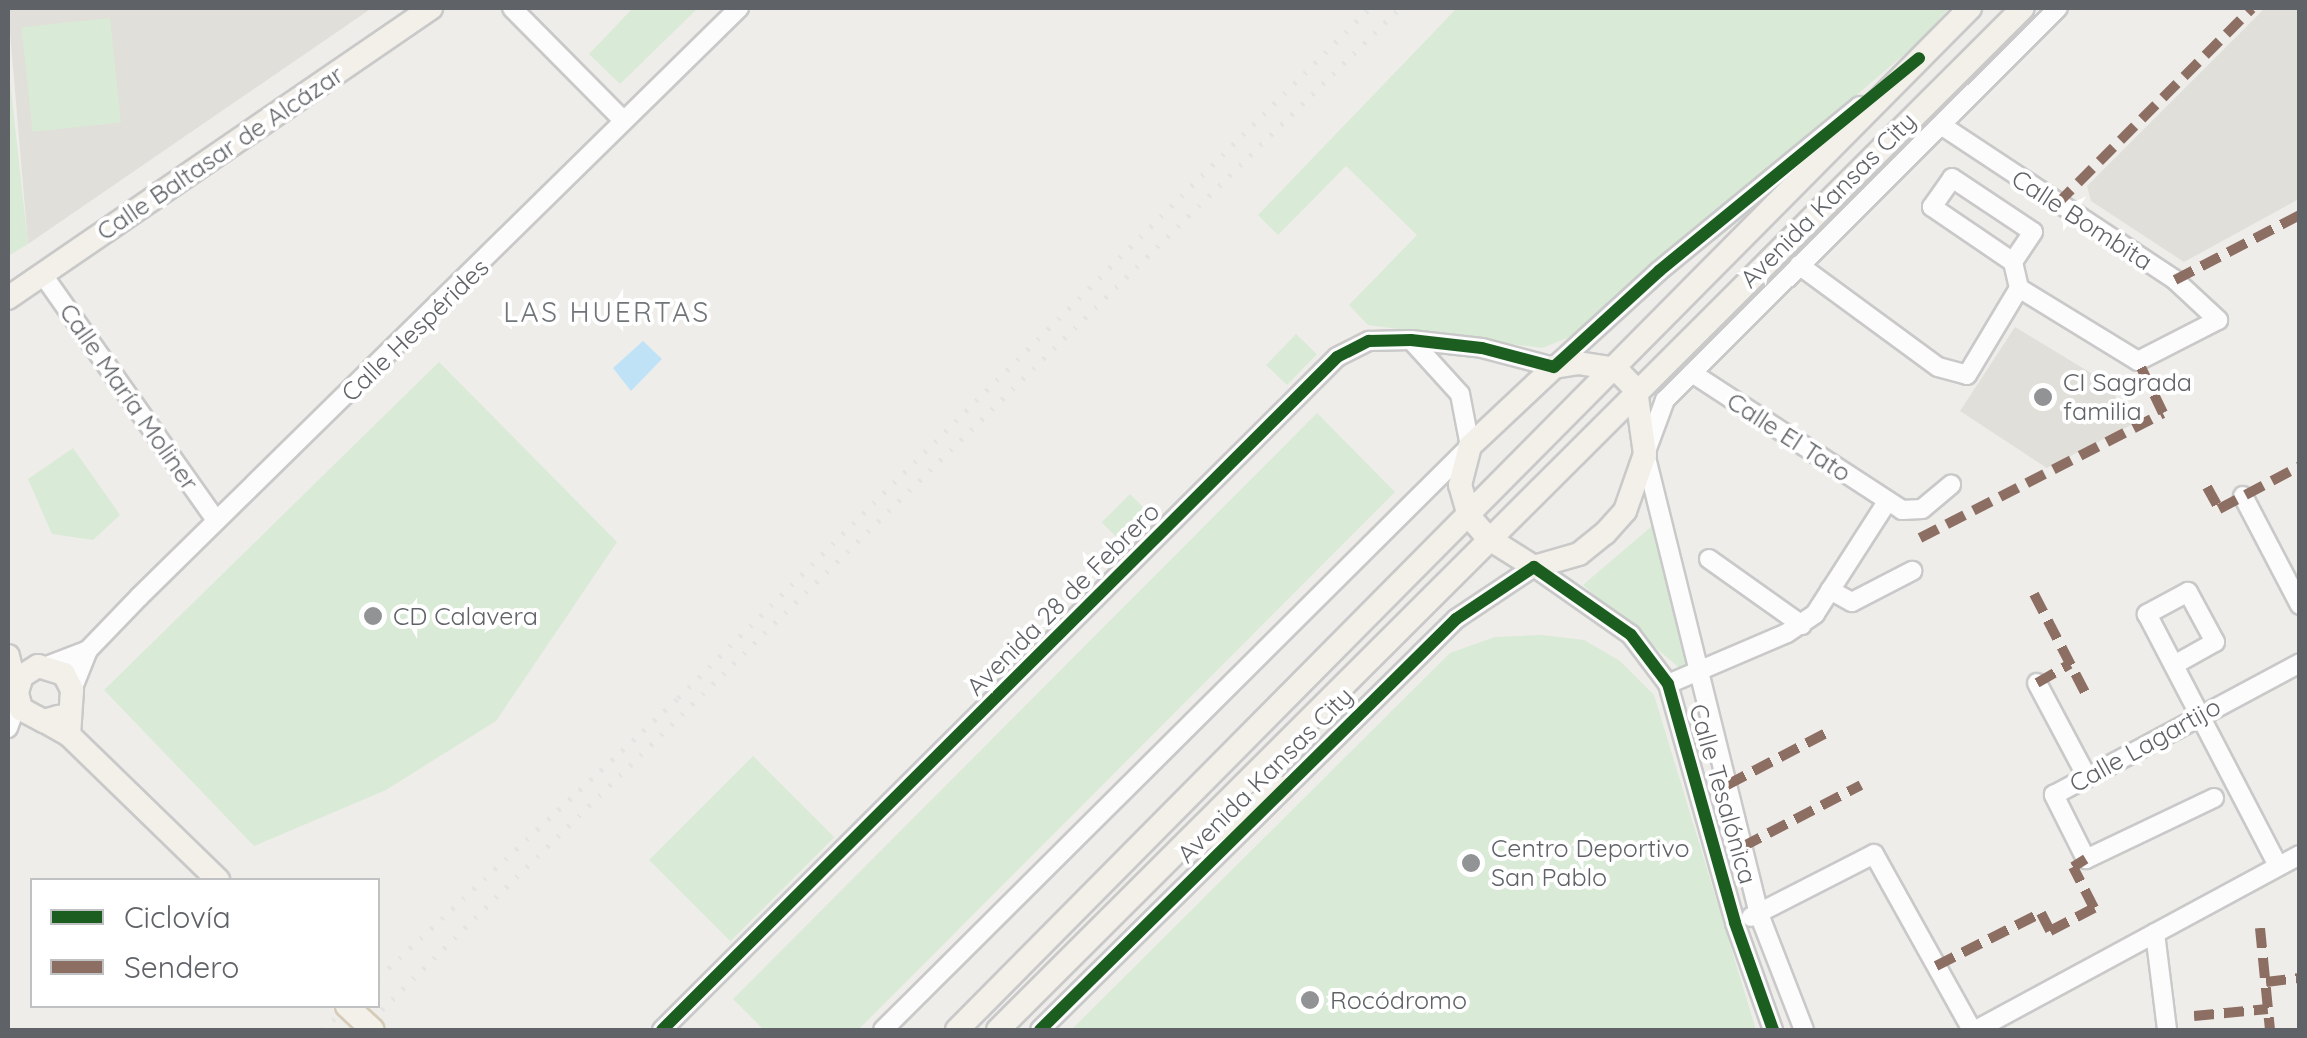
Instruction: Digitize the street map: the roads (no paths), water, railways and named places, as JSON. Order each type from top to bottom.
[{"type":"main road","name":"Calle Baltasar de Alcázar","points":[[8,298],[431,8]]},
{"type":"main road","name":"Avenida Kansas City","points":[[957,1030],[1970,8]]},
{"type":"main road","name":"Avenida Kansas City","points":[[998,1030],[2023,8]]},
{"type":"main road","points":[[1554,367],[1616,369],[1636,390],[1645,454],[1625,511],[1605,534],[1579,554],[1534,566],[1488,538],[1469,516],[1460,484],[1470,446],[1554,367]]},
{"type":"main road","points":[[8,645],[64,674],[72,695],[69,735]]},
{"type":"main road","points":[[8,656],[28,708],[69,735],[216,878]]},
{"type":"main road","points":[[28,708],[22,676],[44,666]]},
{"type":"main road","points":[[28,708],[61,715],[72,695]]},
{"type":"main road","points":[[1162,866],[1282,788]]},
{"type":"main road","points":[[350,1008],[374,1030]]},
{"type":"street","points":[[512,8],[623,120]]},
{"type":"street","name":"Calle Hespérides","points":[[72,695],[88,650],[215,519],[468,280],[623,120],[739,8]]},
{"type":"street","name":"Avenida Kansas City","points":[[1645,454],[1665,400],[2058,8]]},
{"type":"street","points":[[1554,367],[1659,271],[1919,58]]},
{"type":"street","name":"Calle Bombita","points":[[1940,126],[2175,280],[2218,320],[2138,361],[2018,288]]},
{"type":"street","points":[[2013,262],[1932,207],[1942,192],[1952,178],[2033,232]]},
{"type":"street","points":[[1799,265],[1938,367],[1967,374],[2018,288],[2013,262],[2057,204]]},
{"type":"street","name":"Calle María Moliner","points":[[43,275],[215,519]]},
{"type":"street","points":[[883,1030],[1470,446],[1460,394],[1411,340]]},
{"type":"street","name":"Avenida 28 de Febrero","points":[[662,1030],[1337,357],[1369,341],[1411,340],[1554,367]]},
{"type":"street","name":"Calle El Tato","points":[[1692,373],[1887,502]]},
{"type":"street","name":"Calle Tesalónica","points":[[1645,454],[1759,914],[1804,1030]]},
{"type":"street","points":[[1668,684],[1802,625],[1830,590],[1887,502],[1922,509],[1951,485]]},
{"type":"street","points":[[2243,496],[2300,605]]},
{"type":"street","points":[[1709,559],[1802,625]]},
{"type":"street","name":"Avenida Kansas City","points":[[1040,1030],[1456,618],[1534,566]]},
{"type":"street","name":"Calle Tesalónica","points":[[1534,566],[1632,635],[1668,684],[1735,923],[1773,1030]]},
{"type":"street","points":[[1830,590],[1852,602],[1912,572]]},
{"type":"street","name":"Calle Hespérides","points":[[44,666],[88,650]]},
{"type":"street","name":"Calle Lagartijo","points":[[2214,798],[2086,859],[2054,796],[2199,714],[2300,663]]},
{"type":"street","points":[[2174,665],[2278,866]]},
{"type":"street","points":[[2037,683],[2087,777]]},
{"type":"street","points":[[8,729],[28,708]]},
{"type":"street","points":[[1735,923],[1874,854],[1974,1030],[2300,855]]},
{"type":"street","points":[[2155,933],[2167,1030]]},
{"type":"water","points":[[643,341],[662,359],[631,391],[613,368]]},
{"type":"railway","points":[[380,976],[678,698],[1370,8]]},
{"type":"railway","points":[[361,1030],[1400,8]]},
{"type":"railway","points":[[322,1030],[346,1008]]},
{"type":"place","name":"CI Sagrada familia","points":[[2043,397]]},
{"type":"place","name":"CD Calavera","points":[[373,616]]},
{"type":"place","name":"Centro Deportivo San Pablo","points":[[1471,863]]},
{"type":"place","name":"Rocódromo","points":[[1310,1000]]},
{"type":"district","name":"LAS HUERTAS","points":[[607,312]]}]
